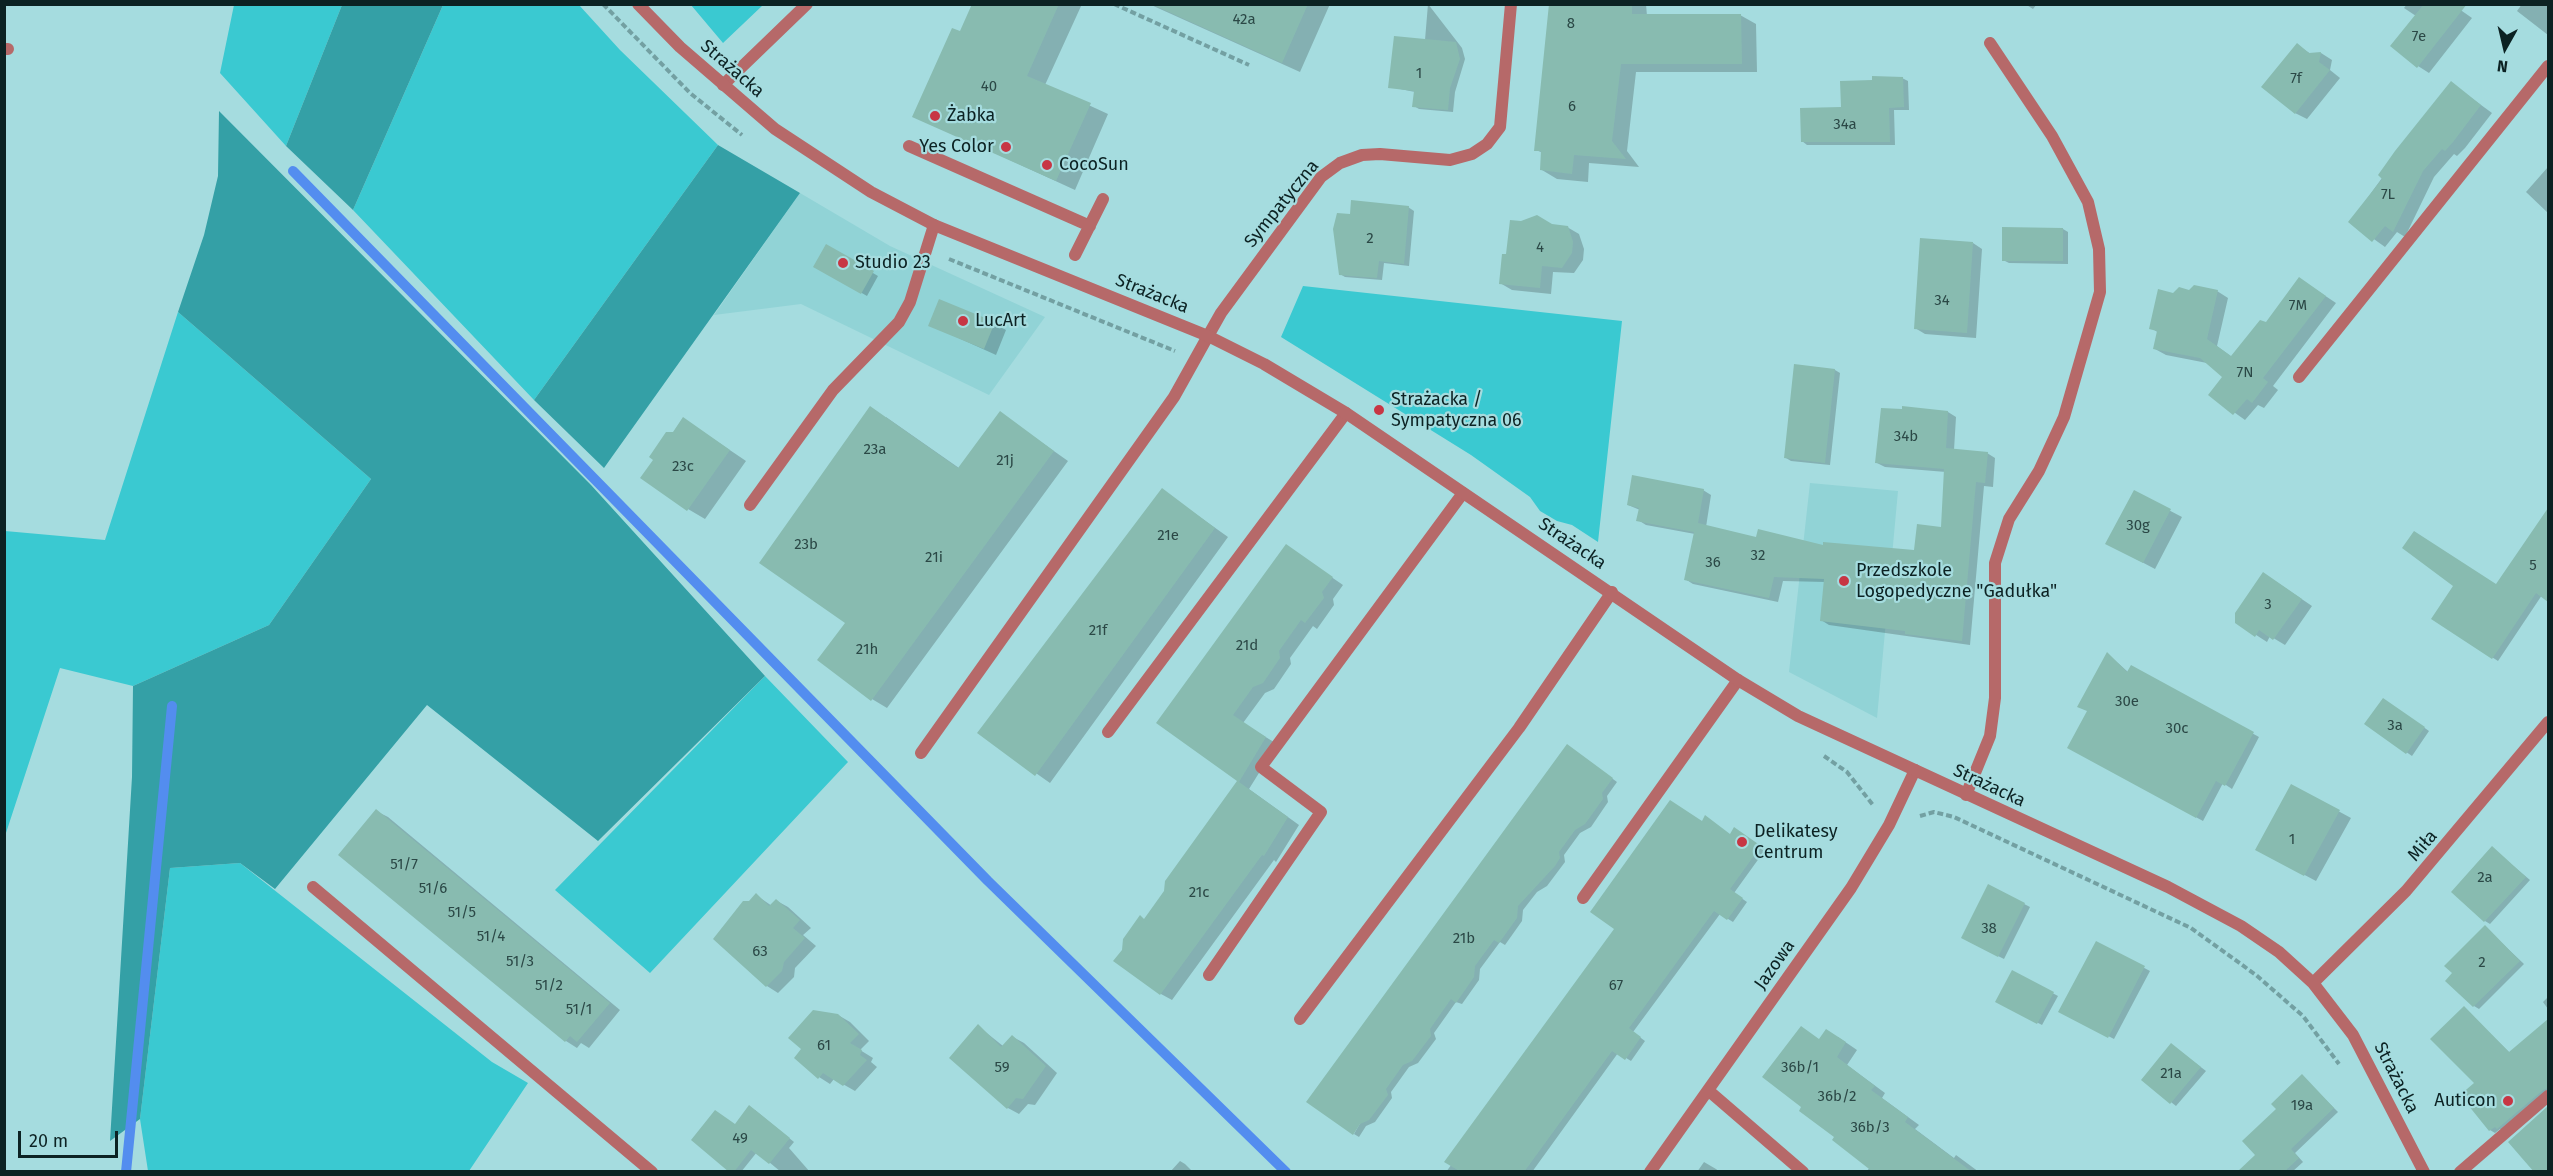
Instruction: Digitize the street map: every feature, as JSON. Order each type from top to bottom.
[{"type":"street","name":"Strażacka","points":[[638,4],[723,86],[775,129],[827,165],[934,225],[1209,336],[1264,364],[1346,413],[1612,592],[1738,680],[1798,716],[2168,887],[2231,920],[2279,952],[2313,983],[2353,1035],[2424,1172]]},
{"type":"street","points":[[723,86],[807,4]]},
{"type":"street","name":"Sympatyczna","points":[[921,753],[1168,406],[1221,313],[1321,177],[1340,163],[1362,155],[1380,154],[1450,159],[1472,154],[1487,144],[1500,127],[1511,4]]},
{"type":"street","points":[[1966,795],[1990,736],[1995,698],[1995,563],[2009,519],[2039,471],[2064,417],[2100,292],[2099,249],[2088,202],[2052,136],[1990,43]]},
{"type":"street","points":[[2299,377],[2548,66]]},
{"type":"street","points":[[909,146],[1090,226]]},
{"type":"street","points":[[1075,255],[1103,199]]},
{"type":"street","points":[[750,505],[833,390],[899,322],[910,302],[934,225]]},
{"type":"street","points":[[1108,732],[1346,413]]},
{"type":"street","points":[[1209,975],[1322,812],[1261,767],[1463,493]]},
{"type":"street","points":[[1300,1019],[1519,728],[1612,592]]},
{"type":"street","points":[[1583,898],[1738,680]]},
{"type":"street","name":"Miła","points":[[2313,983],[2414,883],[2548,722]]},
{"type":"street","name":"Jazowa","points":[[1650,1172],[1851,888],[1889,825],[1915,770]]},
{"type":"street","points":[[313,886],[652,1172]]},
{"type":"street","points":[[1709,1091],[1803,1172]]},
{"type":"street","points":[[2460,1172],[2548,1096]]},
{"type":"path","points":[[603,4],[690,93],[751,142]]},
{"type":"path","points":[[1114,4],[1249,65]]},
{"type":"path","points":[[925,248],[979,273],[1196,359]]},
{"type":"path","points":[[1814,751],[1847,772],[1854,784],[1872,803],[1875,811]]},
{"type":"path","points":[[1917,820],[1921,814],[1934,812],[1954,818],[2191,928],[2256,975],[2303,1016],[2341,1066]]},
{"type":"shaded area","points":[[234,5],[342,5],[286,146],[220,73]]},
{"type":"shaded area","points":[[342,5],[443,5],[353,210],[286,146]]},
{"type":"shaded area","points":[[443,5],[579,5],[620,50],[718,145],[534,400],[353,210]]},
{"type":"shaded area","points":[[691,5],[763,5],[723,43]]},
{"type":"shaded area","points":[[219,111],[591,485],[765,676],[598,841],[427,705],[275,889],[240,863],[170,868],[140,1119],[110,1141],[132,777],[133,686],[269,625],[371,479],[178,312],[204,235],[218,176]]},
{"type":"shaded area","points":[[718,145],[800,193],[604,468],[534,400]]},
{"type":"shaded area","points":[[800,193],[890,246],[1045,317],[989,395],[801,304],[714,315]]},
{"type":"shaded area","points":[[1303,286],[1622,321],[1598,542],[1572,525],[1557,521],[1540,511],[1530,497],[1471,455],[1281,337]]},
{"type":"shaded area","points":[[178,312],[371,479],[269,625],[133,686],[60,668],[5,836],[5,531],[105,540]]},
{"type":"shaded area","name":"Przedszkole Logopedyczne \"Gadułka\"","points":[[1810,483],[1898,491],[1877,718],[1789,672]]},
{"type":"shaded area","points":[[765,676],[848,762],[650,973],[555,890]]},
{"type":"shaded area","points":[[240,863],[492,1062],[528,1083],[469,1171],[148,1171],[140,1119],[170,868]]},
{"type":"building","points":[[972,4],[1059,4],[1027,76],[1091,103],[1056,181],[912,117],[952,28],[960,31]]},
{"type":"building","points":[[1151,4],[1308,4],[1282,63]]},
{"type":"building","points":[[1549,4],[1632,4],[1632,14],[1741,14],[1742,64],[1621,64],[1612,141],[1626,159],[1574,155],[1572,174],[1540,170],[1541,151],[1534,151]]},
{"type":"building","points":[[2424,4],[2467,4],[2417,68],[2390,46]]},
{"type":"building","points":[[1394,36],[1456,42],[1460,59],[1450,88],[1448,110],[1412,107],[1414,91],[1388,88]]},
{"type":"building","points":[[2297,43],[2309,53],[2321,52],[2319,62],[2330,70],[2295,114],[2261,87]]},
{"type":"building","points":[[1872,76],[1903,77],[1904,107],[1889,108],[1890,142],[1801,142],[1800,108],[1841,107],[1840,81],[1872,80]]},
{"type":"building","points":[[2451,81],[2481,105],[2453,142],[2445,151],[2442,149],[2423,171],[2393,232],[2385,226],[2372,242],[2348,222],[2382,179],[2378,175],[2395,151]]},
{"type":"building","points":[[1351,200],[1409,206],[1404,264],[1379,261],[1377,278],[1339,275],[1333,229],[1337,213],[1350,214]]},
{"type":"building","points":[[1537,215],[1552,224],[1568,226],[1573,242],[1572,253],[1562,268],[1542,266],[1540,288],[1499,284],[1502,254],[1506,254],[1510,220],[1521,221]]},
{"type":"building","points":[[2002,227],[2063,228],[2063,261],[2002,261]]},
{"type":"building","points":[[1920,238],[1973,242],[1967,333],[1914,329]]},
{"type":"building","points":[[826,244],[874,271],[861,294],[813,267]]},
{"type":"building","points":[[2299,277],[2326,296],[2263,378],[2268,382],[2252,403],[2247,399],[2233,415],[2208,395],[2222,377],[2200,358],[2153,349],[2157,331],[2149,329],[2158,289],[2173,293],[2179,287],[2189,290],[2194,285],[2218,290],[2207,339],[2231,356],[2260,320],[2266,322]]},
{"type":"building","points":[[939,299],[995,322],[984,349],[928,326]]},
{"type":"building","points":[[1794,364],[1835,369],[1825,463],[1784,458]]},
{"type":"building","points":[[870,406],[958,468],[1000,411],[1054,451],[871,701],[817,660],[845,623],[759,563]]},
{"type":"building","points":[[1902,406],[1948,411],[1946,448],[1988,452],[1985,483],[1976,482],[1962,641],[1905,634],[1905,631],[1820,621],[1824,579],[1774,577],[1769,598],[1684,580],[1694,532],[1636,521],[1639,508],[1627,505],[1632,475],[1704,489],[1698,523],[1756,537],[1758,529],[1823,545],[1823,542],[1914,550],[1917,524],[1941,527],[1944,469],[1875,463],[1881,408],[1902,409]]},
{"type":"building","points":[[683,417],[730,450],[687,511],[640,478],[653,460],[649,457],[666,432],[673,432]]},
{"type":"building","points":[[1162,488],[1215,528],[1035,776],[977,733]]},
{"type":"building","points":[[2134,490],[2171,509],[2143,563],[2105,544]]},
{"type":"building","points":[[2548,508],[2548,602],[2536,593],[2492,659],[2431,619],[2453,586],[2402,548],[2414,531],[2496,584]]},
{"type":"building","points":[[1286,544],[1333,577],[1322,592],[1324,598],[1305,623],[1301,620],[1279,651],[1280,658],[1263,683],[1253,687],[1233,715],[1266,737],[1239,782],[1288,817],[1264,856],[1262,855],[1160,995],[1113,961],[1122,950],[1123,939],[1140,915],[1144,919],[1164,891],[1165,881],[1237,781],[1156,723]]},
{"type":"building","points":[[2263,572],[2302,599],[2273,640],[2259,630],[2255,637],[2235,623],[2235,613]]},
{"type":"building","points":[[2107,652],[2127,672],[2131,665],[2254,732],[2225,786],[2216,781],[2196,818],[2067,748],[2087,711],[2077,707]]},
{"type":"building","points":[[2383,698],[2425,727],[2406,754],[2364,724]]},
{"type":"building","points":[[1567,744],[1613,778],[1602,793],[1603,799],[1585,824],[1575,830],[1559,852],[1560,858],[1555,866],[1518,906],[1517,918],[1499,943],[1494,940],[1475,966],[1474,977],[1456,1003],[1451,999],[1430,1029],[1431,1036],[1412,1061],[1403,1065],[1386,1089],[1388,1095],[1369,1120],[1360,1124],[1353,1135],[1306,1102]]},
{"type":"building","points":[[2291,784],[2340,810],[2304,876],[2255,850]]},
{"type":"building","points":[[1670,800],[1702,821],[1705,815],[1730,834],[1734,827],[1761,846],[1730,889],[1743,898],[1727,920],[1714,911],[1629,1028],[1641,1037],[1625,1060],[1612,1051],[1524,1172],[1461,1172],[1444,1162],[1614,929],[1590,912]]},
{"type":"building","points":[[376,809],[610,1003],[577,1042],[570,1036],[565,1042],[338,855]]},
{"type":"building","points":[[2492,846],[2526,877],[2484,922],[2451,892]]},
{"type":"building","points":[[1988,884],[2025,903],[1998,957],[1961,938]]},
{"type":"building","points":[[756,893],[769,906],[776,899],[800,920],[793,928],[805,938],[784,962],[782,971],[766,987],[713,939],[743,901],[749,901]]},
{"type":"building","points":[[2485,925],[2520,961],[2473,1007],[2445,981],[2452,973],[2444,966]]},
{"type":"building","points":[[2096,941],[2145,966],[2108,1038],[2058,1012]]},
{"type":"building","points":[[2012,970],[2054,992],[2037,1024],[1995,1002]]},
{"type":"building","points":[[2464,1006],[2509,1052],[2548,1019],[2548,1088],[2497,1129],[2495,1127],[2489,1131],[2460,1095],[2474,1083],[2430,1039]]},
{"type":"building","points":[[813,1010],[838,1014],[859,1034],[850,1043],[862,1050],[860,1055],[867,1060],[843,1086],[823,1073],[818,1079],[794,1058],[801,1049],[788,1038]]},
{"type":"building","points":[[978,1024],[1001,1047],[1012,1035],[1046,1066],[1023,1099],[1016,1098],[1007,1109],[949,1058]]},
{"type":"building","points":[[1801,1026],[1819,1039],[1826,1029],[1846,1042],[1837,1057],[1875,1086],[1871,1090],[1908,1117],[1905,1122],[1972,1172],[1873,1172],[1832,1140],[1834,1137],[1799,1111],[1801,1107],[1762,1077]]},
{"type":"building","points":[[2171,1043],[2201,1067],[2170,1104],[2141,1080]]},
{"type":"building","points":[[2302,1074],[2334,1108],[2291,1149],[2299,1158],[2284,1172],[2237,1172],[2255,1155],[2242,1141],[2276,1109],[2271,1104]]},
{"type":"building","points":[[749,1105],[790,1138],[769,1164],[751,1150],[734,1172],[729,1172],[691,1140],[715,1110],[735,1124]]},
{"type":"building","points":[[2548,1106],[2548,1172],[2534,1172],[2508,1142]]},
{"type":"waterway","points":[[293,171],[988,881],[1286,1172]]},
{"type":"waterway","points":[[126,1172],[172,706]]},
{"type":"place","name":"Żabka","points":[[935,116]]},
{"type":"place","name":"Yes Color","points":[[1006,147]]},
{"type":"place","name":"CocoSun","points":[[1047,165]]},
{"type":"place","name":"Studio 23","points":[[843,263]]},
{"type":"place","name":"LucArt","points":[[963,321]]},
{"type":"place","name":"Strażacka / Sympatyczna 06","points":[[1379,410]]},
{"type":"place","name":"Przedszkole Logopedyczne \"Gadułka\"","points":[[1844,581]]},
{"type":"place","name":"Delikatesy Centrum","points":[[1742,842]]},
{"type":"place","name":"Auticon","points":[[2508,1101]]}]
